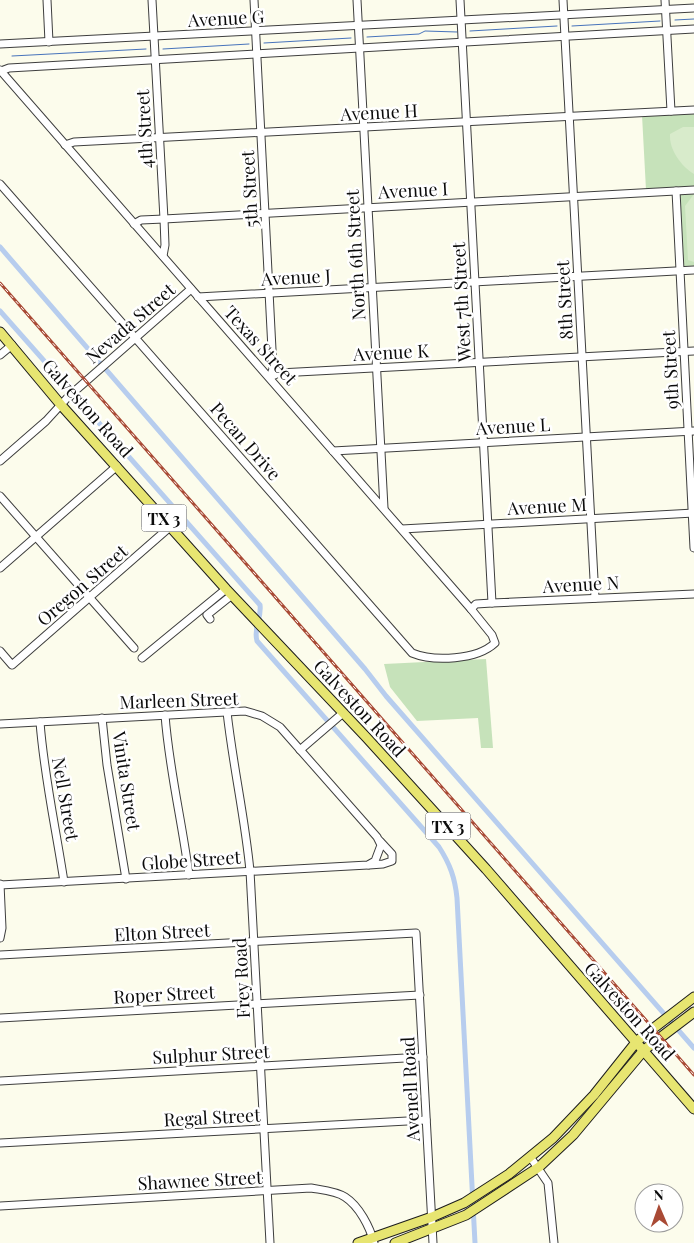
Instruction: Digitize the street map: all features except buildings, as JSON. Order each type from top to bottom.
[{"type":"main road","name":"Galveston Road","points":[[0,332],[61,405],[248,613],[486,869],[694,1109]]},
{"type":"main road","points":[[358,1243],[374,1241],[432,1218],[484,1190],[531,1158],[582,1108],[637,1042],[666,1017],[694,997]]},
{"type":"main road","points":[[395,1243],[466,1215],[539,1168],[590,1116],[644,1050],[694,1012]]},
{"type":"main road","points":[[582,1108],[590,1116]]},
{"type":"street","points":[[47,0],[49,42]]},
{"type":"street","name":"4th Street","points":[[152,0],[164,219],[165,245],[163,256]]},
{"type":"street","name":"5th Street","points":[[254,0],[273,369],[270,377]]},
{"type":"street","name":"North 6th Street","points":[[357,0],[384,508]]},
{"type":"street","name":"West 7th Street","points":[[460,0],[492,603]]},
{"type":"street","name":"8th Street","points":[[563,0],[595,598]]},
{"type":"street","points":[[665,0],[670,111]]},
{"type":"street","name":"Avenue G","points":[[0,44],[694,8]]},
{"type":"street","points":[[0,70],[694,29]]},
{"type":"street","name":"Texas Street","points":[[0,70],[384,508],[471,609],[492,635],[495,643]]},
{"type":"street","name":"Avenue H","points":[[66,145],[74,142],[694,110]]},
{"type":"street","name":"Pecan Drive","points":[[0,184],[412,653],[423,657],[473,654],[484,652],[495,643]]},
{"type":"street","name":"Avenue I","points":[[134,224],[141,220],[694,190]]},
{"type":"street","name":"9th Street","points":[[676,191],[684,352],[691,432],[694,548]]},
{"type":"street","name":"Avenue J","points":[[198,297],[694,270]]},
{"type":"street","name":"Nevada Street","points":[[0,461],[68,397],[191,290]]},
{"type":"street","points":[[0,355],[12,345]]},
{"type":"street","name":"Avenue K","points":[[270,377],[279,373],[694,351]]},
{"type":"street","name":"Avenue L","points":[[333,451],[691,432]]},
{"type":"street","points":[[0,568],[117,466]]},
{"type":"street","points":[[0,496],[134,648]]},
{"type":"street","name":"Avenue M","points":[[402,529],[693,513]]},
{"type":"street","name":"Oregon Street","points":[[0,651],[12,665],[171,526]]},
{"type":"street","points":[[210,619],[207,615],[229,592]]},
{"type":"street","points":[[142,658],[229,592]]},
{"type":"street","name":"Avenue N","points":[[471,609],[476,604],[694,594]]},
{"type":"street","name":"Marleen Street","points":[[0,724],[245,711],[262,716],[280,726],[377,837]]},
{"type":"street","name":"Frey Road","points":[[227,712],[233,764],[246,826],[250,871],[270,1243]]},
{"type":"street","points":[[300,750],[343,713]]},
{"type":"street","points":[[165,715],[168,756],[182,819],[189,875]]},
{"type":"street","name":"Vinita Street","points":[[102,718],[107,765],[126,879]]},
{"type":"street","name":"Nell Street","points":[[40,722],[43,758],[64,882]]},
{"type":"street","points":[[368,865],[379,854],[381,845],[377,837]]},
{"type":"street","name":"Globe Street","points":[[0,885],[368,865],[392,861],[392,854],[377,837]]},
{"type":"street","points":[[0,885],[2,928],[0,938]]},
{"type":"street","name":"Elton Street","points":[[0,955],[416,933]]},
{"type":"street","name":"Avenell Road","points":[[416,933],[433,1243]]},
{"type":"street","name":"Roper Street","points":[[0,1018],[420,995]]},
{"type":"street","name":"Sulphur Street","points":[[0,1080],[423,1057]]},
{"type":"street","name":"Regal Street","points":[[0,1143],[426,1120]]},
{"type":"street","points":[[531,1158],[548,1183],[554,1243]]},
{"type":"street","name":"Shawnee Street","points":[[0,1206],[268,1192],[311,1188],[327,1190],[346,1197],[366,1221],[374,1241]]},
{"type":"green space","points":[[694,113],[694,268],[683,268],[678,189],[646,190],[642,115]]},
{"type":"green space","points":[[683,127],[694,127],[694,174],[680,162],[670,140],[670,134]]},
{"type":"green space","points":[[694,194],[694,262],[688,260],[685,206]]},
{"type":"green space","points":[[486,659],[493,748],[481,748],[478,718],[417,721],[390,687],[384,664]]},
{"type":"waterway","points":[[675,20],[694,19]]},
{"type":"waterway","points":[[572,26],[660,21]]},
{"type":"waterway","points":[[470,31],[557,26]]},
{"type":"waterway","points":[[367,37],[419,34],[425,31],[457,32]]},
{"type":"waterway","points":[[264,43],[351,38]]},
{"type":"waterway","points":[[163,49],[249,44]]},
{"type":"waterway","points":[[12,56],[146,49]]},
{"type":"waterway","points":[[0,247],[365,669],[386,696],[694,1048]]},
{"type":"waterway","points":[[0,311],[260,605],[256,632],[257,641],[439,847],[446,859],[455,884],[457,898],[475,1243]]},
{"type":"railway","points":[[0,283],[694,1075]]}]
